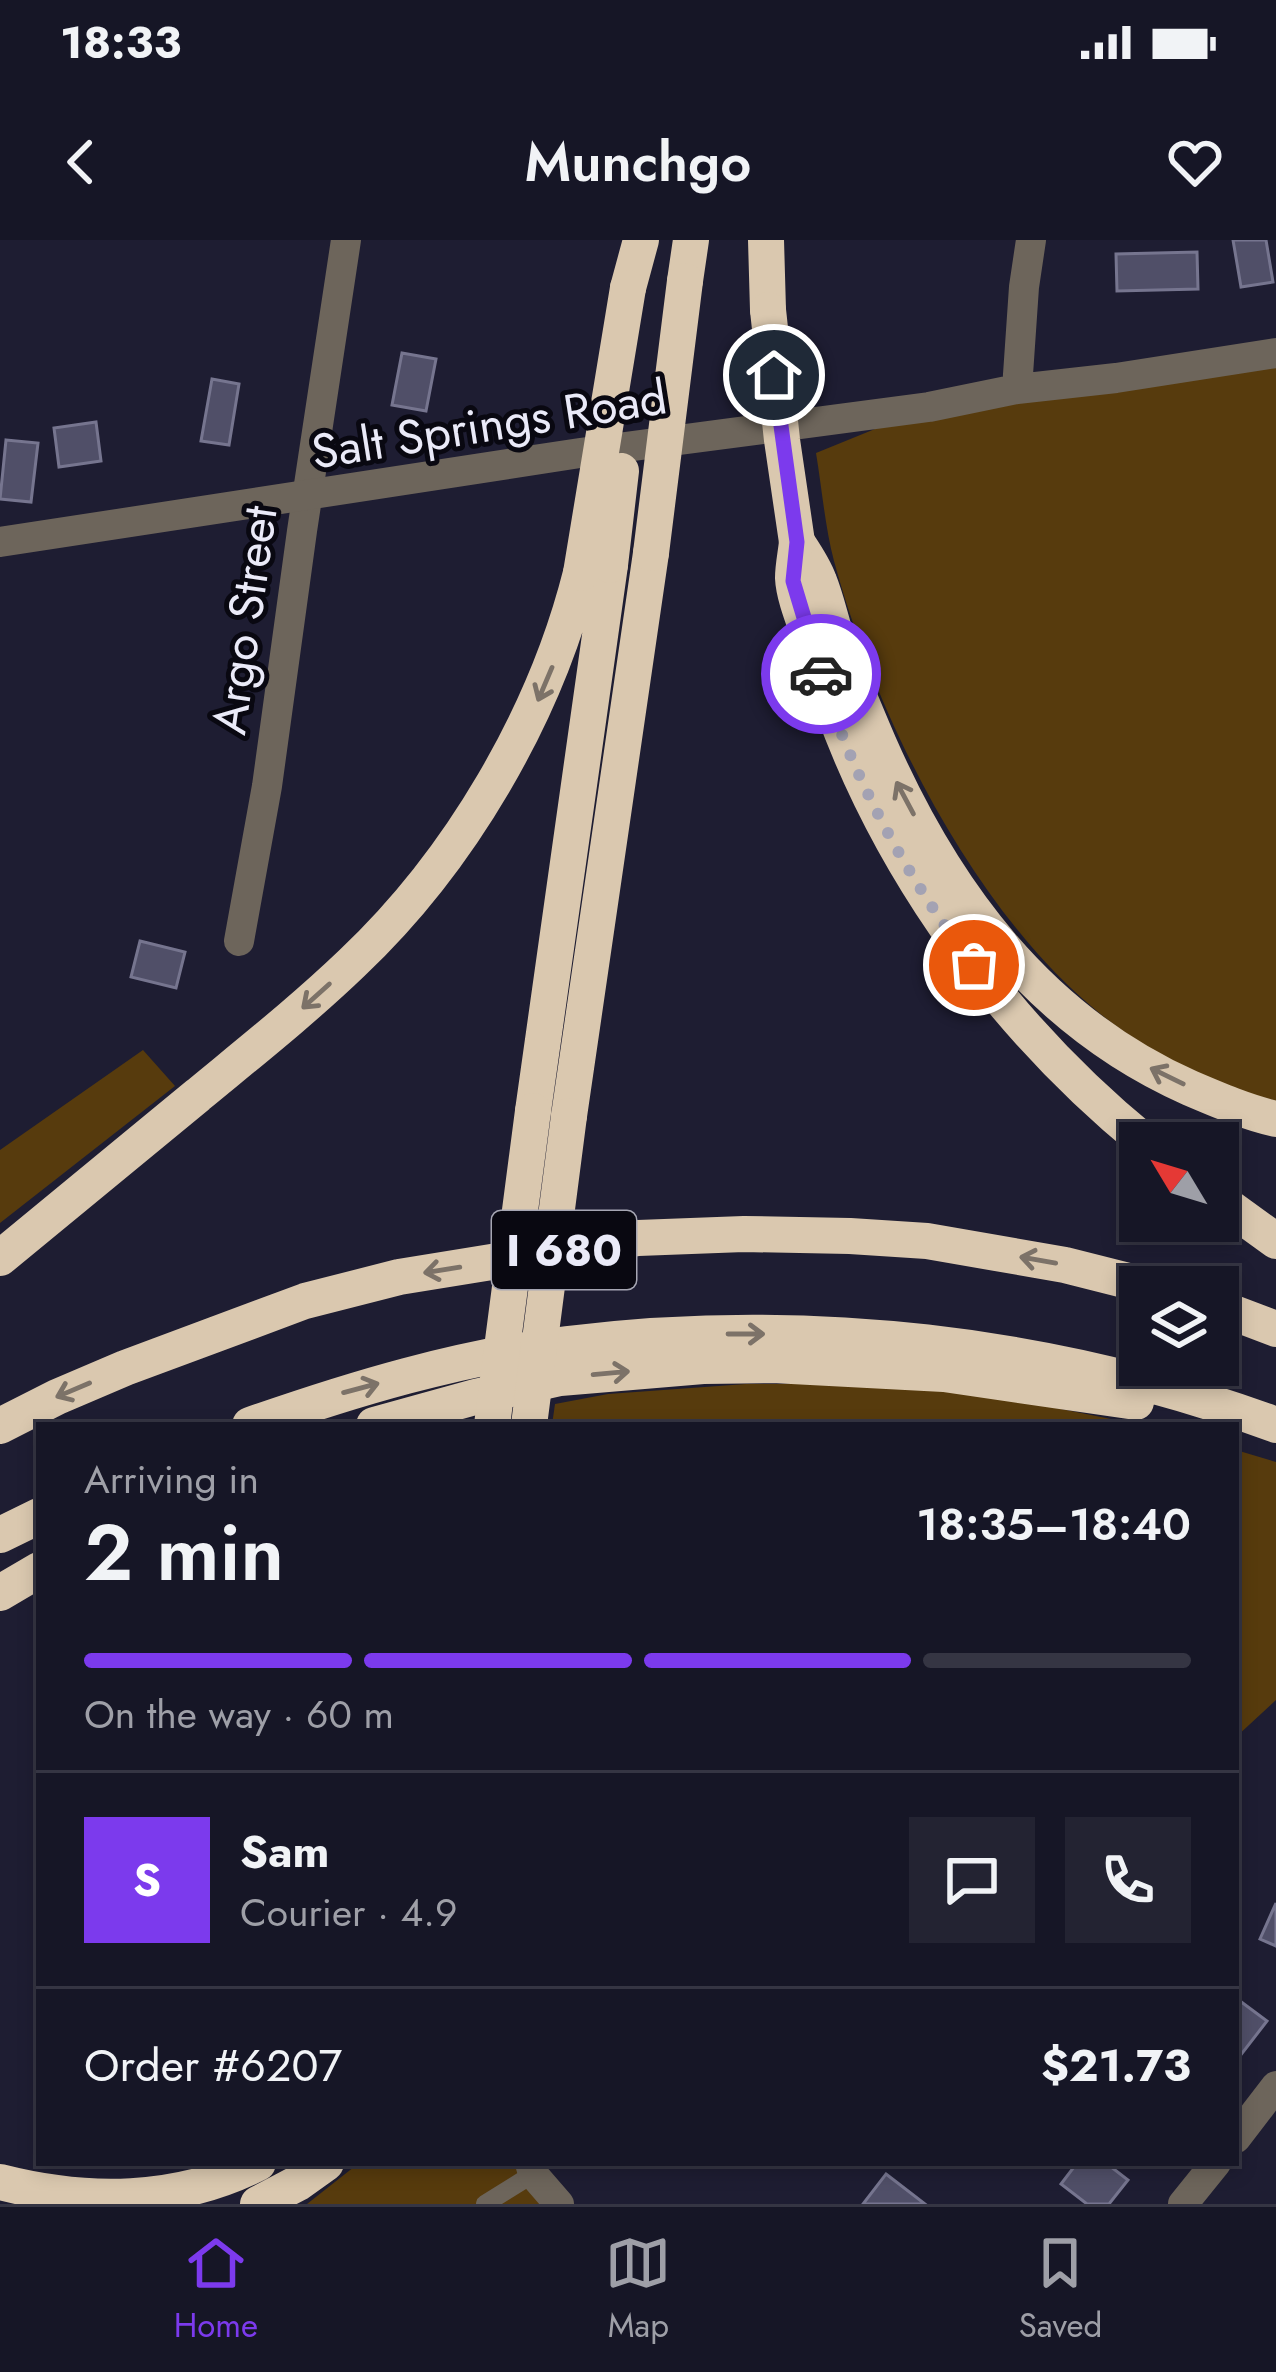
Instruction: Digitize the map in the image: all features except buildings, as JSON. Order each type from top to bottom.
[{"type":"highway","points":[[529,1422],[595,569],[645,240]]},
{"type":"highway","points":[[493,1422],[651,553],[691,240]]},
{"type":"highway","points":[[766,240],[768,310],[797,542],[793,581],[846,743],[896,846],[956,942],[1069,1073],[1123,1122]]},
{"type":"highway","points":[[797,542],[818,577],[837,640],[900,790],[985,928],[1055,1003],[1111,1044],[1182,1084],[1276,1119]]},
{"type":"highway","points":[[0,1258],[354,962],[433,873],[511,753],[595,569]]},
{"type":"highway","points":[[1239,1214],[1276,1241]]},
{"type":"highway","name":"I 680","points":[[0,1426],[125,1368],[305,1301],[399,1276],[638,1238],[744,1234],[928,1241],[1119,1279]]},
{"type":"highway","points":[[1239,1315],[1276,1329]]},
{"type":"highway","name":"I 680","points":[[259,1422],[412,1375],[565,1344],[747,1334],[884,1339],[995,1352],[1101,1372],[1215,1402],[1276,1425]]},
{"type":"highway","points":[[385,1422],[560,1378],[773,1365],[944,1374],[1147,1404],[1214,1422]]},
{"type":"highway","points":[[1239,1429],[1276,1437]]},
{"type":"highway","points":[[0,1535],[36,1517]]},
{"type":"highway","points":[[0,1593],[36,1572]]},
{"type":"highway","points":[[0,2182],[69,2199],[129,2201],[199,2189],[251,2166]]},
{"type":"highway","points":[[258,2204],[322,2166]]},
{"type":"street","name":"Argo Street","points":[[239,941],[267,786],[346,240]]},
{"type":"street","points":[[1017,389],[1031,240]]},
{"type":"street","name":"Salt Springs Road","points":[[0,542],[1276,353]]},
{"type":"street","points":[[1239,2134],[1276,2086]]},
{"type":"street","points":[[1183,2204],[1214,2166]]},
{"type":"street","points":[[531,2169],[560,2204]]},
{"type":"lane","points":[[484,2204],[531,2169]]},
{"type":"shaded area","points":[[1276,353],[1276,1101],[1182,1066],[1098,1012],[1052,969],[970,865],[903,745],[852,621],[834,561],[816,453],[929,407]]},
{"type":"shaded area","points":[[143,1050],[175,1086],[0,1223],[0,1150]]},
{"type":"shaded area","points":[[746,1384],[880,1384],[991,1395],[1126,1422],[552,1422],[555,1404],[608,1394]]},
{"type":"shaded area","points":[[1239,1451],[1276,1462],[1276,1700],[1239,1734]]},
{"type":"shaded area","points":[[355,2166],[532,2166],[559,2204],[307,2204]]},
{"type":"way so far","points":[[821,674],[846,743],[896,846],[974,965]]},
{"type":"route","points":[[774,375],[797,542],[793,581],[821,674]]}]
